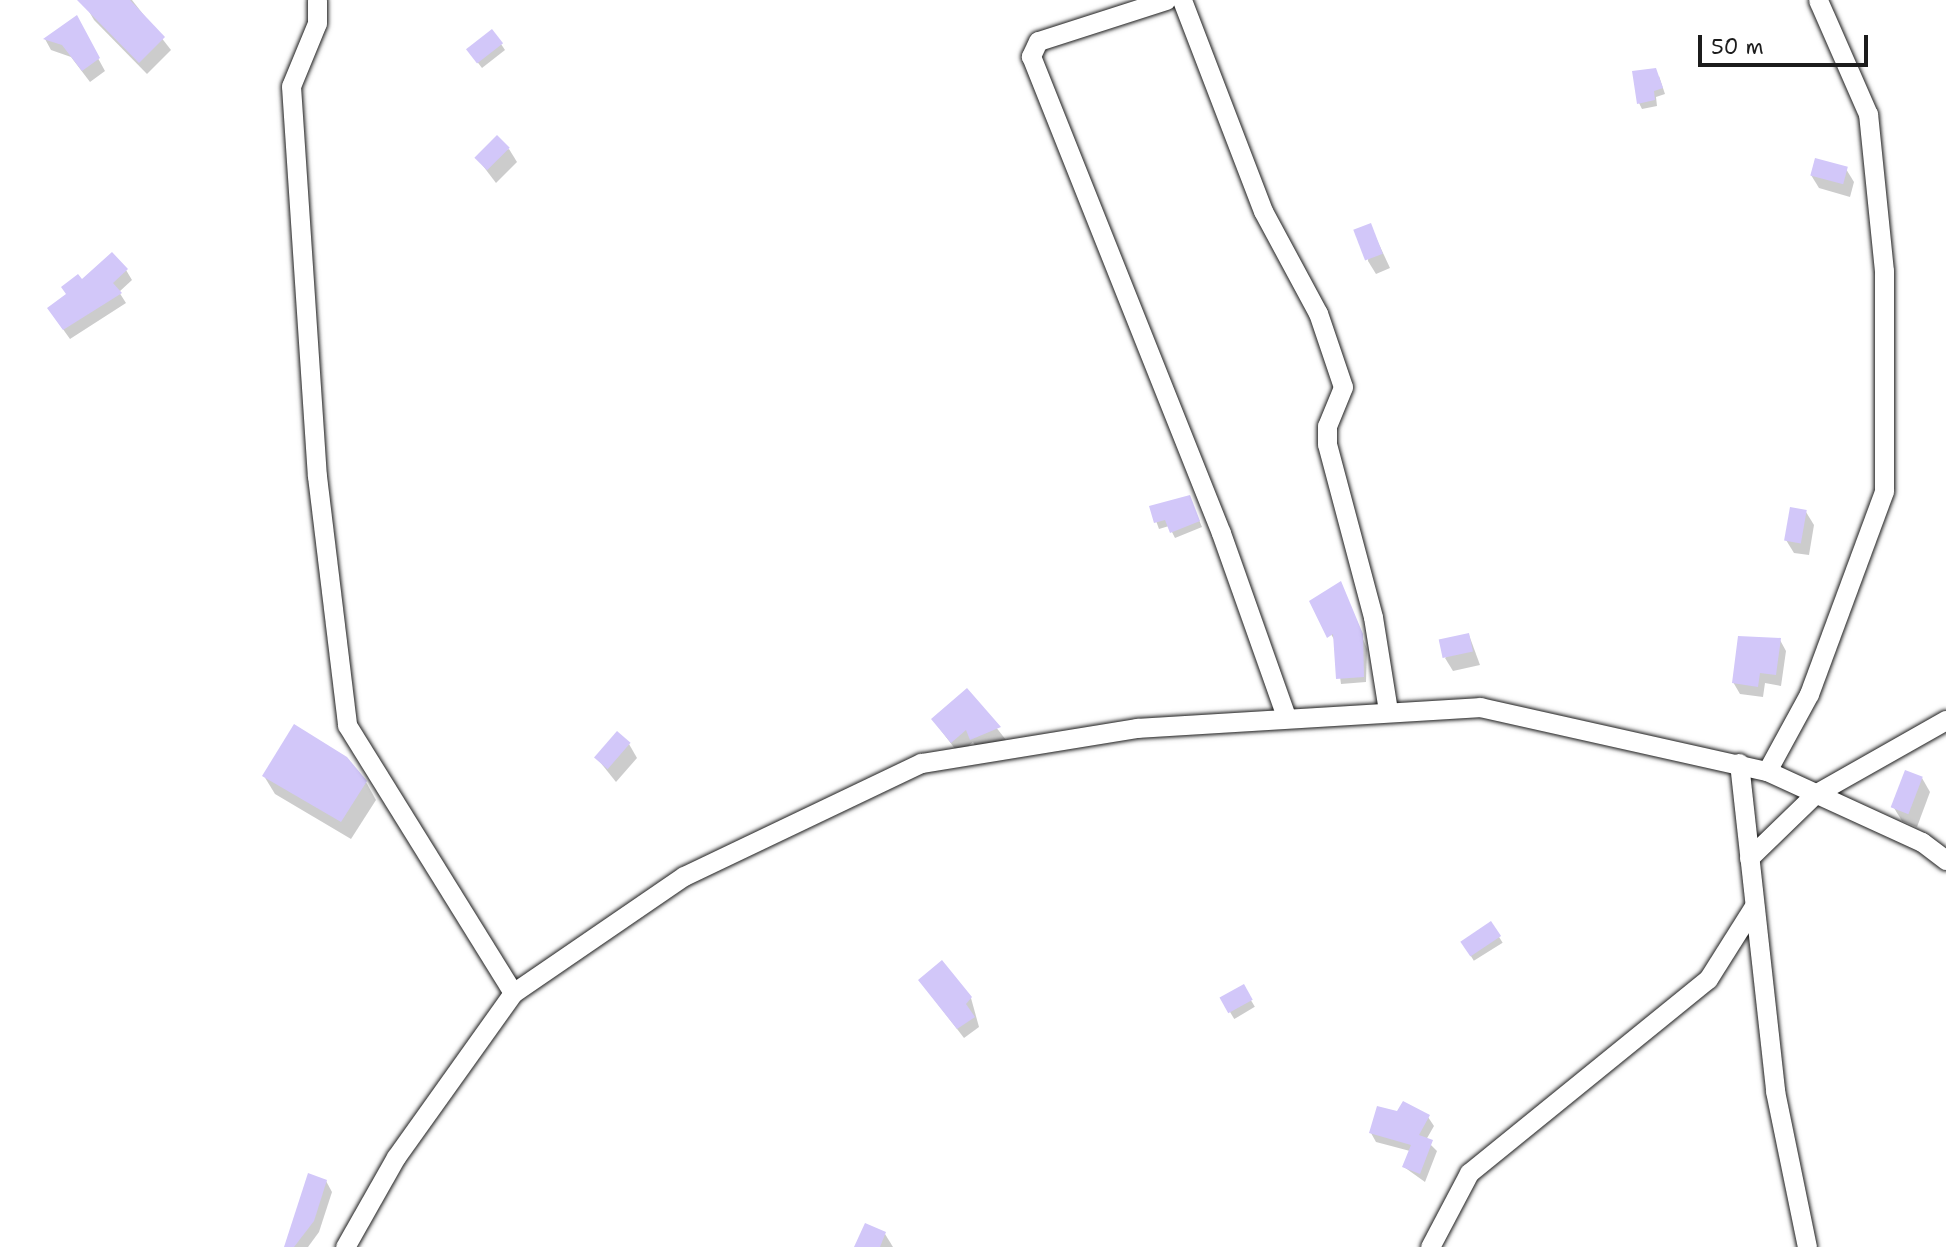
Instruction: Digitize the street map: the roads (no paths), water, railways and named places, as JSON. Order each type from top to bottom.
[{"type":"street","points":[[317,0],[317,23],[291,86],[317,475],[347,725],[513,993]]},
{"type":"street","points":[[1166,0],[1038,41],[1031,56],[1221,533],[1285,714]]},
{"type":"street","points":[[1182,0],[1264,211],[1318,313],[1343,387],[1327,426],[1327,444],[1373,617],[1388,711]]},
{"type":"street","points":[[1767,771],[1809,694],[1884,491],[1884,271],[1868,114],[1818,0]]},
{"type":"street","points":[[345,1247],[396,1157],[513,993],[684,876],[921,763],[1137,728],[1285,714],[1480,707],[1767,771],[1923,842],[1946,860]]},
{"type":"street","points":[[1749,858],[1815,794],[1946,720]]},
{"type":"street","points":[[1739,764],[1775,1091],[1807,1247]]},
{"type":"street","points":[[1430,1247],[1469,1173],[1708,979],[1755,906]]}]
